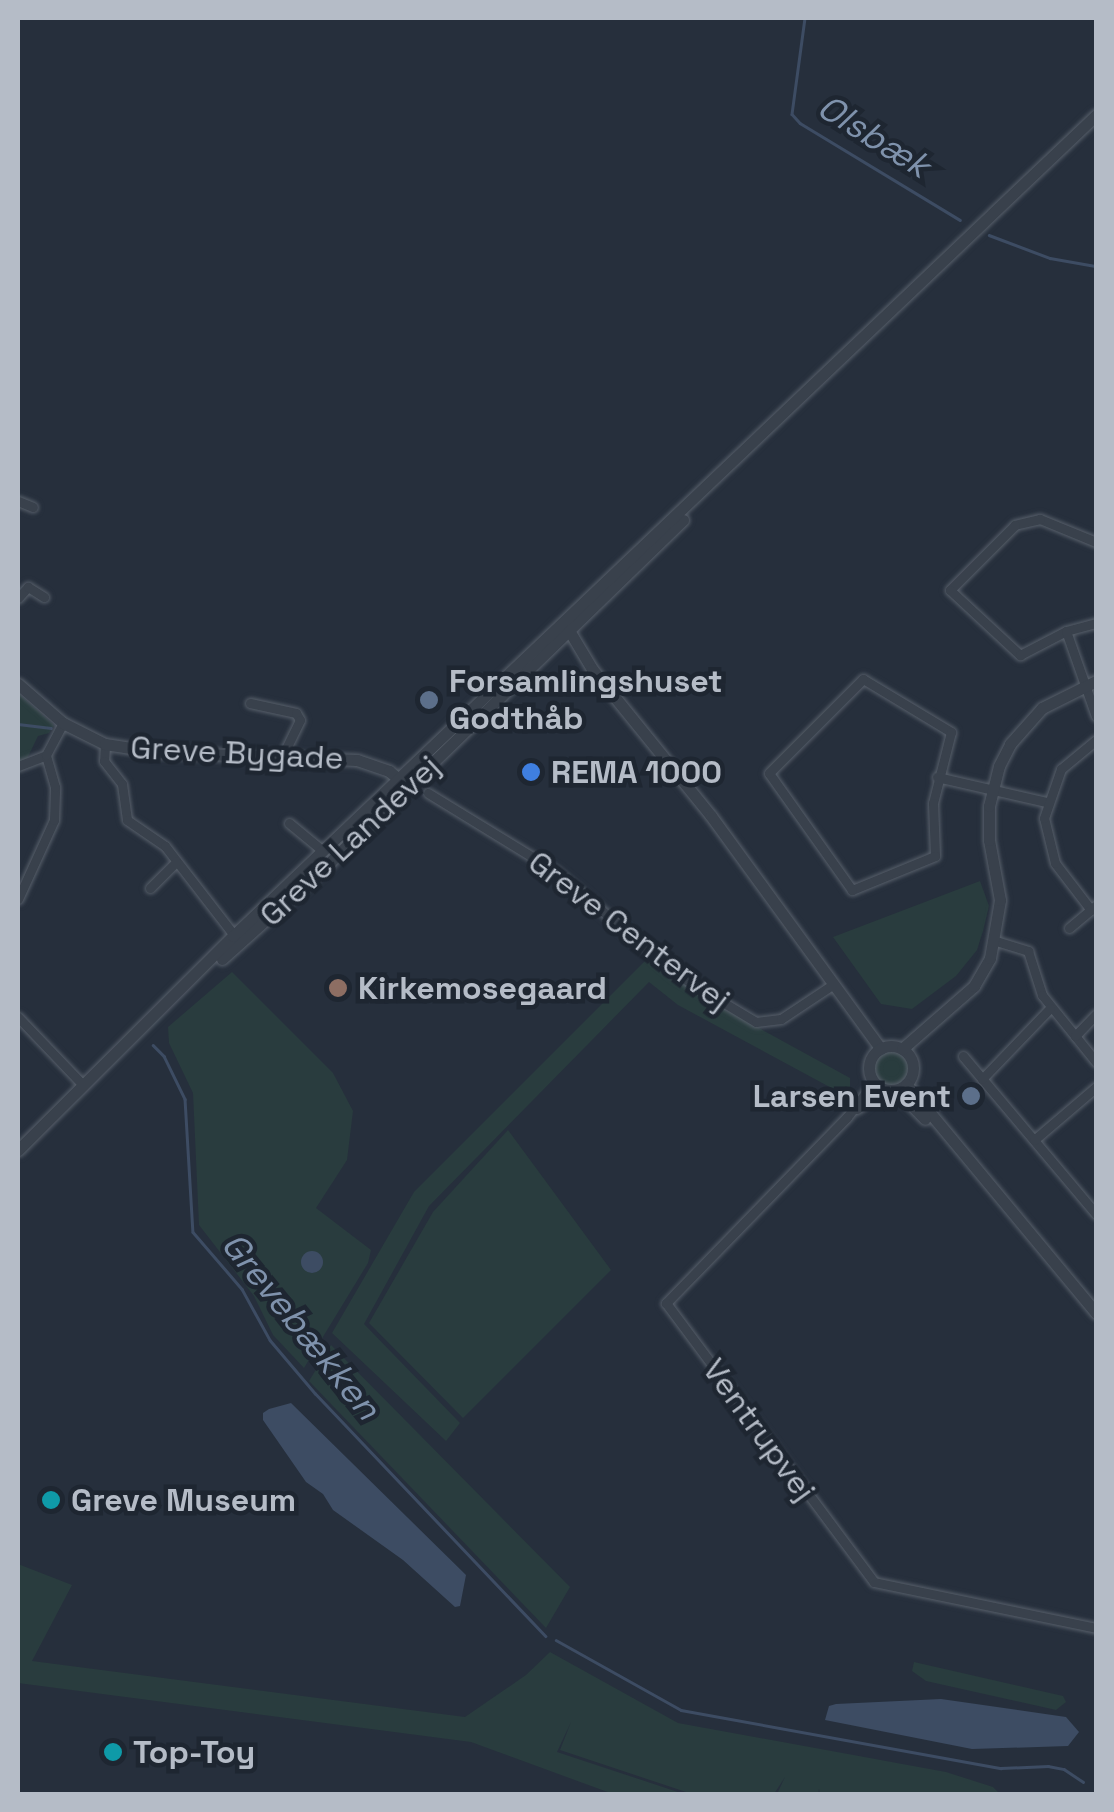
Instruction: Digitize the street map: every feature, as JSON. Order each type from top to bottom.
[{"type":"street","name":"Greve Landevej","points":[[18,1150],[237,939],[408,788],[779,419],[1096,115]]},
{"type":"street","points":[[18,501],[34,508]]},
{"type":"street","points":[[1096,542],[1040,519],[1015,526],[950,590],[1020,655],[1066,631],[1096,623]]},
{"type":"street","points":[[18,598],[28,587],[44,596]]},
{"type":"street","points":[[1066,631],[1091,683],[1096,716]]},
{"type":"street","name":"Greve Landevej","points":[[237,939],[398,779],[562,632]]},
{"type":"street","points":[[562,632],[710,816],[843,998],[877,1052]]},
{"type":"street","points":[[863,678],[952,732],[937,777],[935,856],[852,890],[770,773],[863,678]]},
{"type":"street","points":[[877,1052],[906,1054],[974,986],[996,941],[1000,900],[989,840],[991,790],[1004,755],[1024,725],[1052,701],[1091,683]]},
{"type":"street","name":"Greve Bygade","points":[[18,684],[63,722],[105,744],[156,752],[364,761],[408,788]]},
{"type":"street","points":[[250,703],[296,713],[300,720],[283,755]]},
{"type":"street","points":[[18,899],[54,820],[55,787],[46,756],[63,722]]},
{"type":"street","points":[[1069,928],[1094,907],[1064,876],[1048,849],[1046,802],[1060,769],[1096,740]]},
{"type":"street","points":[[105,744],[104,761],[122,784],[127,820],[165,846],[237,939]]},
{"type":"street","points":[[18,766],[46,756]]},
{"type":"street","points":[[937,777],[1046,802]]},
{"type":"street","name":"Greve Centervej","points":[[428,793],[557,872],[676,974],[756,1022],[781,1019],[832,984]]},
{"type":"street","name":"Greve Landevej","points":[[289,823],[322,851]]},
{"type":"street","points":[[150,888],[176,862]]},
{"type":"street","points":[[996,941],[1028,952],[1050,1008],[1096,1062]]},
{"type":"street","points":[[982,1079],[1050,1008]]},
{"type":"street","points":[[1075,1036],[1096,1014]]},
{"type":"street","points":[[18,1016],[84,1086]]},
{"type":"street","points":[[877,1052],[869,1069],[951,1141],[1096,1312]]},
{"type":"street","points":[[890,1086],[913,1072],[906,1054]]},
{"type":"street","points":[[964,1056],[1096,1214]]},
{"type":"street","name":"Ventrupvej","points":[[890,1086],[847,1117],[666,1303],[874,1582],[1096,1628]]},
{"type":"street","points":[[1034,1140],[1096,1088]]},
{"type":"street","points":[[1085,1201],[1096,1193]]},
{"type":"shaded area","points":[[18,693],[54,725],[49,733],[38,736],[26,761],[18,763]]},
{"type":"shaded area","points":[[980,881],[989,906],[977,950],[956,976],[912,1009],[881,1004],[833,937]]},
{"type":"shaded area","points":[[651,955],[697,994],[850,1078],[850,1098],[678,1005],[649,982],[429,1206],[364,1324],[460,1423],[446,1441],[332,1333],[414,1192]]},
{"type":"shaded area","points":[[232,972],[333,1073],[353,1111],[347,1160],[316,1208],[371,1250],[368,1263],[304,1368],[273,1335],[254,1296],[199,1225],[193,1093],[169,1043],[168,1027]]},
{"type":"shaded area","points":[[892,1049],[906,1055],[912,1069],[906,1083],[892,1089],[878,1083],[872,1069],[878,1055]]},
{"type":"shaded area","points":[[508,1130],[611,1270],[463,1418],[369,1323],[433,1212]]},
{"type":"shaded area","points":[[331,1345],[570,1587],[546,1628],[309,1381]]},
{"type":"shaded area","points":[[18,1564],[72,1585],[32,1661],[465,1717],[526,1675],[550,1652],[678,1723],[946,1772],[993,1787],[1000,1794],[820,1794],[819,1789],[818,1794],[777,1794],[785,1777],[774,1794],[692,1794],[560,1750],[571,1722],[557,1752],[684,1794],[613,1794],[471,1742],[18,1683]]},
{"type":"shaded area","points":[[914,1662],[1063,1696],[1066,1702],[1056,1710],[926,1681],[912,1671]]},
{"type":"water","points":[[612,762],[621,765],[621,783],[612,786],[603,783],[600,774],[603,765]]},
{"type":"water","points":[[312,1251],[320,1254],[320,1270],[312,1273],[304,1270],[301,1262],[304,1254]]},
{"type":"water","points":[[291,1403],[466,1575],[460,1606],[455,1607],[403,1560],[333,1510],[323,1494],[306,1482],[263,1420],[263,1413],[269,1409]]},
{"type":"water","points":[[941,1699],[1066,1717],[1079,1732],[1068,1746],[972,1749],[825,1720],[829,1706],[836,1704]]},
{"type":"waterway","name":"Olsbæk","points":[[805,18],[792,114],[800,123],[960,220]]},
{"type":"waterway","name":"Olsbæk","points":[[989,235],[1050,258],[1096,266]]},
{"type":"waterway","points":[[18,724],[51,728]]},
{"type":"waterway","name":"Grevebækken","points":[[153,1045],[164,1056],[185,1099],[193,1232],[242,1289],[270,1340],[315,1393],[546,1636]]},
{"type":"waterway","name":"Grevebækken","points":[[556,1640],[681,1710],[1001,1768],[1048,1766],[1064,1769],[1083,1782]]},
{"type":"place","name":"Forsamlingshuset Godthåb","points":[[429,700]]},
{"type":"place","name":"REMA 1000","points":[[531,772]]},
{"type":"place","name":"Kirkemosegaard","points":[[338,988]]},
{"type":"place","name":"Larsen Event","points":[[971,1096]]},
{"type":"place","name":"Greve Museum","points":[[51,1500]]},
{"type":"place","name":"Top-Toy","points":[[113,1752]]}]
